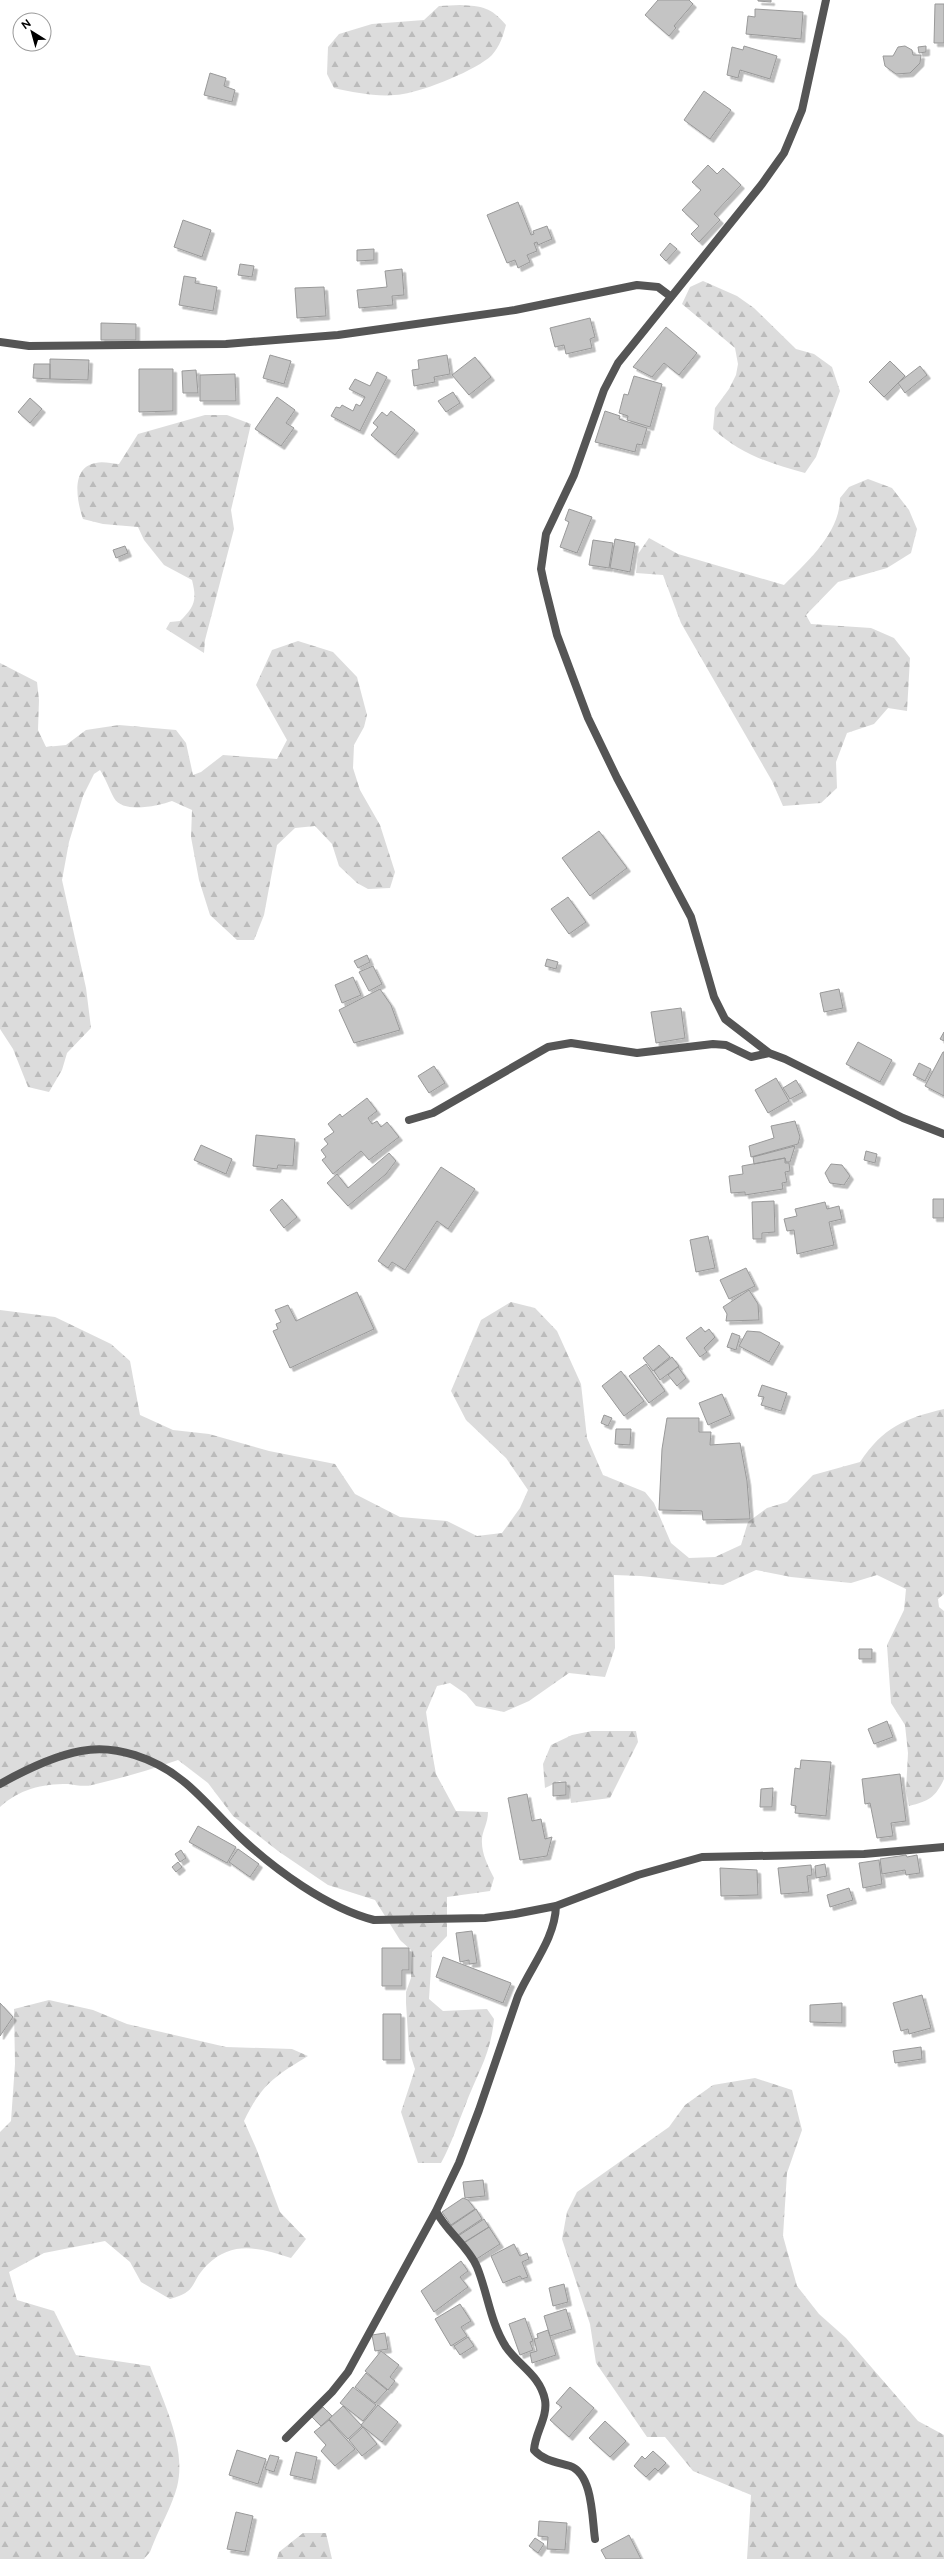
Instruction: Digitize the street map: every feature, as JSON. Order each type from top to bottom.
[{"type":"street","points":[[826,0],[802,110],[784,153],[762,184],[670,296],[618,363],[604,390],[574,475],[546,534],[542,569],[557,635],[588,718],[617,778],[691,917],[714,997],[726,1019],[769,1053],[785,1058],[903,1118],[944,1134]]},
{"type":"street","points":[[0,342],[29,346],[226,344],[404,327],[515,310],[637,285],[658,287],[670,296]]},
{"type":"street","points":[[409,1120],[433,1113],[548,1047],[570,1043],[637,1054],[713,1044],[726,1045],[751,1057],[769,1053]]},
{"type":"street","points":[[0,1784],[28,1768],[82,1751],[114,1751],[138,1756],[182,1780],[240,1837],[287,1874],[321,1897],[358,1916],[374,1920],[485,1918],[556,1906],[638,1875],[702,1857],[864,1854],[922,1847],[944,1847]]},
{"type":"street","points":[[286,2438],[332,2392],[348,2372],[436,2211],[468,2140],[521,1990],[554,1929],[556,1906]]},
{"type":"street","points":[[436,2211],[443,2224],[476,2266],[489,2309],[506,2346],[514,2357],[532,2373],[545,2399],[545,2410],[535,2441],[534,2450],[551,2462],[572,2467],[577,2471],[591,2498],[596,2538]]},
{"type":"green space","points":[[460,5],[480,7],[491,11],[496,14],[506,25],[497,48],[485,61],[450,79],[424,89],[403,94],[377,95],[334,88],[327,74],[328,47],[339,34],[372,24],[424,20],[439,6]]},
{"type":"green space","points":[[703,281],[737,296],[754,308],[796,349],[814,354],[832,367],[840,391],[816,457],[805,473],[768,462],[745,452],[713,429],[715,408],[729,389],[736,375],[738,364],[735,348],[682,304],[690,287]]},
{"type":"green space","points":[[205,415],[227,415],[251,424],[231,510],[234,529],[205,640],[204,653],[166,629],[170,622],[180,621],[192,607],[194,602],[194,593],[192,580],[164,565],[144,540],[138,527],[103,524],[83,519],[79,504],[78,486],[82,471],[88,466],[99,462],[119,464],[138,434]]},
{"type":"green space","points":[[868,479],[892,488],[909,510],[917,529],[911,553],[887,568],[838,582],[806,615],[811,624],[871,628],[894,638],[910,658],[907,711],[888,708],[874,724],[847,733],[836,762],[837,788],[821,803],[783,806],[772,781],[681,623],[663,575],[636,573],[638,554],[649,538],[678,554],[784,585],[821,546],[839,511],[840,498],[849,487]]},
{"type":"green space","points":[[298,641],[333,652],[357,677],[367,715],[364,727],[354,745],[353,768],[360,790],[380,825],[395,872],[390,888],[368,889],[357,883],[339,866],[332,844],[315,826],[295,828],[277,845],[264,915],[254,940],[237,940],[210,915],[199,880],[191,837],[192,810],[172,801],[158,805],[141,807],[125,806],[114,798],[100,770],[94,774],[83,796],[69,842],[62,880],[86,988],[91,1028],[67,1053],[62,1070],[49,1092],[28,1087],[13,1049],[0,1029],[0,663],[37,682],[39,700],[38,730],[46,747],[66,745],[86,730],[119,725],[176,730],[186,743],[193,775],[201,772],[223,755],[277,759],[287,740],[256,685],[272,650]]},
{"type":"green space","points":[[511,1302],[535,1308],[557,1331],[581,1384],[587,1438],[603,1475],[645,1492],[654,1503],[671,1543],[689,1558],[715,1557],[741,1545],[748,1522],[767,1508],[787,1502],[813,1475],[860,1462],[877,1440],[886,1432],[906,1421],[944,1409],[944,1594],[938,1599],[939,1607],[944,1611],[944,1779],[938,1791],[931,1798],[909,1806],[906,1791],[908,1753],[905,1725],[891,1703],[887,1645],[904,1610],[906,1589],[877,1575],[851,1583],[791,1577],[756,1570],[723,1585],[641,1576],[614,1575],[615,1648],[605,1677],[569,1673],[529,1701],[504,1712],[476,1706],[466,1694],[450,1683],[437,1686],[426,1712],[436,1774],[456,1811],[488,1812],[482,1836],[482,1844],[485,1859],[494,1878],[490,1891],[447,1897],[447,1936],[432,1952],[429,1999],[443,2011],[487,2009],[494,2019],[490,2043],[483,2064],[441,2163],[418,2163],[401,2112],[415,2069],[409,2050],[406,2003],[406,1992],[411,1978],[412,1951],[400,1940],[375,1900],[328,1885],[278,1851],[233,1816],[208,1783],[178,1760],[136,1774],[89,1786],[58,1784],[31,1789],[15,1796],[0,1807],[0,1310],[55,1317],[111,1344],[130,1361],[140,1415],[173,1430],[209,1434],[269,1451],[335,1464],[355,1494],[400,1517],[447,1521],[477,1536],[502,1533],[520,1508],[528,1490],[506,1458],[466,1420],[451,1391],[481,1320]]},
{"type":"green space","points":[[592,1731],[636,1731],[638,1742],[610,1798],[571,1803],[569,1788],[560,1781],[545,1788],[543,1764],[551,1745],[572,1735]]},
{"type":"green space","points":[[49,2000],[93,2010],[127,2024],[226,2047],[292,2049],[308,2056],[270,2082],[257,2098],[244,2121],[256,2148],[280,2212],[306,2239],[291,2258],[258,2249],[247,2248],[227,2252],[217,2257],[201,2271],[190,2289],[179,2296],[170,2299],[141,2282],[130,2262],[105,2241],[44,2253],[9,2272],[17,2300],[54,2311],[76,2355],[150,2366],[172,2425],[179,2457],[179,2472],[177,2487],[171,2503],[150,2552],[144,2559],[0,2559],[0,2132],[11,2121],[15,2064],[14,2009]]},
{"type":"green space","points":[[755,2078],[792,2090],[802,2130],[787,2173],[783,2236],[797,2286],[819,2314],[846,2338],[918,2421],[944,2435],[944,2559],[747,2559],[751,2495],[693,2471],[665,2437],[647,2437],[596,2363],[590,2324],[562,2239],[567,2212],[577,2192],[669,2127],[685,2105],[713,2085]]},
{"type":"green space","points":[[303,2533],[326,2533],[332,2559],[277,2559],[279,2552]]},
{"type":"building","points":[[658,0],[689,0],[693,4],[674,26],[676,28],[669,36],[645,15]]},
{"type":"building","points":[[771,0],[771,2],[758,1]]},
{"type":"building","points":[[935,4],[944,4],[944,43],[934,43]]},
{"type":"building","points":[[755,9],[803,12],[801,39],[746,34],[748,16],[755,17]]},
{"type":"building","points":[[744,46],[777,56],[770,79],[740,70],[738,78],[727,75],[732,47],[743,50]]},
{"type":"building","points":[[905,46],[912,50],[913,55],[921,55],[920,63],[910,73],[896,74],[885,66],[883,56],[893,56],[898,47]]},
{"type":"building","points":[[926,46],[926,52],[919,53],[918,47]]},
{"type":"building","points":[[210,73],[226,78],[224,86],[235,90],[232,102],[204,95]]},
{"type":"building","points":[[704,91],[731,110],[710,139],[684,120]]},
{"type":"building","points":[[708,165],[717,174],[723,168],[741,185],[714,214],[720,220],[699,242],[691,234],[699,226],[682,210],[701,190],[692,182]]},
{"type":"building","points":[[518,202],[531,235],[534,234],[533,231],[547,226],[552,239],[538,245],[537,242],[534,243],[537,251],[527,255],[530,262],[518,268],[515,260],[507,263],[487,215]]},
{"type":"building","points":[[183,220],[211,230],[202,257],[174,247]]},
{"type":"building","points":[[670,243],[677,249],[666,261],[660,255]]},
{"type":"building","points":[[374,249],[374,260],[357,261],[357,250]]},
{"type":"building","points":[[240,264],[254,266],[252,277],[238,275]]},
{"type":"building","points":[[402,269],[404,295],[392,296],[393,305],[359,308],[357,290],[387,287],[385,271]]},
{"type":"building","points":[[184,276],[196,278],[195,283],[217,287],[213,311],[179,305]]},
{"type":"building","points":[[324,287],[326,316],[297,318],[295,288]]},
{"type":"building","points":[[590,318],[595,337],[590,339],[592,348],[566,354],[564,345],[555,347],[550,328]]},
{"type":"building","points":[[101,323],[136,324],[136,340],[101,340]]},
{"type":"building","points":[[666,327],[697,353],[679,375],[664,363],[652,377],[633,367]]},
{"type":"building","points":[[270,355],[291,361],[284,384],[263,378]]},
{"type":"building","points":[[447,355],[450,374],[434,377],[435,382],[414,386],[412,370],[419,369],[418,360]]},
{"type":"building","points":[[475,357],[491,377],[469,395],[452,375]]},
{"type":"building","points":[[50,359],[89,360],[88,380],[50,379]]},
{"type":"building","points":[[890,361],[905,376],[884,397],[869,382]]},
{"type":"building","points":[[34,364],[50,364],[50,379],[33,378]]},
{"type":"building","points":[[920,366],[927,375],[905,393],[898,383]]},
{"type":"building","points":[[139,369],[173,369],[173,411],[139,412]]},
{"type":"building","points":[[196,370],[198,393],[183,393],[182,371]]},
{"type":"building","points":[[377,372],[387,377],[360,431],[331,416],[336,407],[340,408],[342,405],[353,411],[356,404],[360,406],[365,397],[349,389],[355,379],[370,386]]},
{"type":"building","points":[[235,374],[236,401],[200,401],[200,375]]},
{"type":"building","points":[[634,376],[662,384],[650,427],[627,420],[628,416],[619,413],[624,394],[628,395]]},
{"type":"building","points":[[453,392],[460,403],[446,412],[438,401]]},
{"type":"building","points":[[277,397],[295,410],[286,423],[294,428],[281,446],[255,429]]},
{"type":"building","points":[[30,398],[42,409],[30,423],[18,412]]},
{"type":"building","points":[[391,411],[415,430],[395,455],[371,435],[378,427],[373,423],[382,412],[387,416]]},
{"type":"building","points":[[605,411],[620,416],[619,419],[647,428],[642,445],[637,444],[635,452],[595,442]]},
{"type":"building","points":[[569,509],[592,517],[577,553],[560,547],[569,522],[565,520]]},
{"type":"building","points":[[615,539],[635,543],[630,572],[610,568]]},
{"type":"building","points":[[593,540],[613,543],[609,568],[589,565]]},
{"type":"building","points":[[125,546],[128,553],[116,558],[113,550]]},
{"type":"building","points":[[599,831],[627,868],[590,896],[562,858]]},
{"type":"building","points":[[568,897],[586,922],[569,934],[551,909]]},
{"type":"building","points":[[367,955],[370,962],[358,968],[354,961]]},
{"type":"building","points":[[547,959],[558,962],[556,969],[545,966]]},
{"type":"building","points":[[373,966],[382,984],[369,991],[359,972]]},
{"type":"building","points":[[353,977],[361,995],[342,1003],[335,985]]},
{"type":"building","points":[[380,989],[391,1005],[400,1030],[354,1043],[339,1010]]},
{"type":"building","points":[[839,989],[843,1008],[824,1012],[820,993]]},
{"type":"building","points":[[681,1008],[685,1038],[656,1043],[651,1012]]},
{"type":"building","points":[[944,1032],[944,1041],[940,1039]]},
{"type":"building","points":[[858,1042],[892,1060],[880,1082],[846,1064]]},
{"type":"building","points":[[944,1052],[944,1096],[925,1086]]},
{"type":"building","points":[[919,1063],[931,1069],[925,1081],[913,1075]]},
{"type":"building","points":[[434,1066],[445,1083],[429,1093],[418,1076]]},
{"type":"building","points":[[776,1078],[789,1101],[768,1113],[755,1090]]},
{"type":"building","points":[[796,1080],[803,1092],[790,1099],[783,1088]]},
{"type":"building","points":[[367,1098],[377,1111],[368,1118],[372,1124],[377,1121],[381,1127],[387,1122],[399,1137],[369,1160],[361,1151],[333,1174],[322,1160],[326,1157],[321,1150],[328,1144],[324,1139],[334,1132],[328,1124],[340,1114],[342,1117]]},
{"type":"building","points":[[795,1121],[800,1137],[798,1144],[751,1157],[749,1146],[774,1138],[771,1126]]},
{"type":"building","points":[[256,1135],[295,1139],[293,1166],[278,1165],[277,1169],[253,1166]]},
{"type":"building","points":[[201,1145],[232,1159],[226,1174],[194,1160]]},
{"type":"building","points":[[795,1146],[790,1162],[786,1162],[785,1158],[754,1164],[753,1157]]},
{"type":"building","points":[[866,1151],[877,1154],[875,1163],[864,1160]]},
{"type":"building","points":[[389,1153],[396,1161],[386,1174],[348,1206],[327,1183],[337,1174],[348,1188]]},
{"type":"building","points":[[785,1158],[785,1163],[789,1163],[790,1171],[785,1172],[787,1182],[782,1183],[783,1189],[745,1195],[745,1192],[731,1193],[729,1176],[743,1174],[742,1166]]},
{"type":"building","points":[[831,1164],[842,1165],[850,1176],[844,1185],[830,1183],[825,1173]]},
{"type":"building","points":[[441,1167],[475,1189],[448,1229],[437,1221],[405,1270],[392,1262],[388,1268],[378,1261]]},
{"type":"building","points":[[282,1199],[297,1217],[284,1228],[270,1210]]},
{"type":"building","points":[[933,1199],[944,1199],[944,1218],[933,1218]]},
{"type":"building","points":[[774,1201],[775,1232],[762,1233],[762,1239],[753,1239],[752,1202]]},
{"type":"building","points":[[825,1202],[827,1209],[839,1206],[842,1219],[829,1222],[834,1245],[797,1254],[794,1230],[787,1231],[784,1219],[797,1216],[795,1209]]},
{"type":"building","points":[[708,1236],[715,1268],[696,1272],[690,1240]]},
{"type":"building","points":[[746,1268],[755,1286],[729,1299],[720,1280]]},
{"type":"building","points":[[749,1290],[758,1304],[759,1320],[726,1321],[727,1314],[723,1307]]},
{"type":"building","points":[[357,1292],[374,1329],[290,1368],[273,1331],[278,1329],[276,1324],[281,1322],[275,1310],[288,1305],[296,1321]]},
{"type":"building","points":[[701,1327],[705,1332],[709,1329],[715,1337],[704,1348],[707,1352],[700,1357],[686,1338]]},
{"type":"building","points":[[747,1331],[760,1332],[780,1343],[769,1362],[739,1346]]},
{"type":"building","points":[[732,1333],[740,1336],[736,1350],[727,1347]]},
{"type":"building","points":[[659,1345],[670,1357],[653,1371],[643,1358]]},
{"type":"building","points":[[672,1357],[679,1366],[660,1380],[654,1371]]},
{"type":"building","points":[[646,1364],[665,1391],[649,1403],[629,1376]]},
{"type":"building","points":[[678,1367],[686,1378],[677,1386],[668,1375]]},
{"type":"building","points":[[621,1371],[644,1401],[624,1416],[602,1386]]},
{"type":"building","points":[[762,1385],[787,1393],[781,1411],[761,1405],[764,1397],[758,1396]]},
{"type":"building","points":[[722,1394],[731,1415],[708,1425],[699,1403]]},
{"type":"building","points":[[604,1415],[612,1418],[608,1426],[601,1423]]},
{"type":"building","points":[[667,1418],[699,1418],[699,1432],[711,1432],[710,1445],[740,1443],[747,1481],[750,1519],[703,1520],[702,1511],[659,1510],[662,1449]]},
{"type":"building","points":[[616,1429],[631,1429],[630,1445],[615,1444]]},
{"type":"building","points":[[859,1649],[872,1649],[872,1659],[859,1659]]},
{"type":"building","points":[[887,1721],[893,1737],[874,1744],[868,1729]]},
{"type":"building","points":[[801,1760],[831,1762],[826,1816],[795,1813],[796,1806],[791,1805],[795,1768],[800,1769]]},
{"type":"building","points":[[900,1774],[906,1821],[891,1823],[893,1836],[877,1838],[870,1803],[865,1804],[862,1779]]},
{"type":"building","points":[[566,1782],[566,1795],[553,1796],[553,1783]]},
{"type":"building","points":[[773,1788],[772,1807],[760,1807],[761,1789]]},
{"type":"building","points":[[527,1794],[532,1821],[541,1819],[545,1839],[552,1837],[547,1856],[520,1860],[508,1798]]},
{"type":"building","points":[[198,1826],[236,1847],[227,1863],[189,1842]]},
{"type":"building","points":[[238,1849],[259,1864],[250,1877],[229,1862]]},
{"type":"building","points":[[181,1850],[186,1858],[180,1862],[175,1854]]},
{"type":"building","points":[[906,1855],[907,1857],[917,1855],[920,1873],[906,1875],[905,1870],[882,1874],[880,1859]]},
{"type":"building","points":[[879,1860],[882,1884],[863,1888],[859,1863]]},
{"type":"building","points":[[178,1862],[182,1867],[176,1872],[172,1867]]},
{"type":"building","points":[[825,1864],[827,1876],[816,1878],[815,1866]]},
{"type":"building","points":[[811,1865],[812,1875],[807,1876],[809,1892],[781,1894],[778,1868]]},
{"type":"building","points":[[720,1868],[757,1870],[758,1895],[721,1896]]},
{"type":"building","points":[[849,1888],[853,1900],[830,1907],[827,1895]]},
{"type":"building","points":[[472,1931],[477,1963],[469,1964],[469,1960],[460,1962],[456,1933]]},
{"type":"building","points":[[382,1948],[409,1948],[409,1970],[402,1970],[402,1986],[382,1986]]},
{"type":"building","points":[[443,1957],[511,1983],[503,2003],[436,1977]]},
{"type":"building","points":[[922,1995],[931,2028],[909,2034],[908,2029],[901,2031],[893,2003]]},
{"type":"building","points":[[0,2003],[13,2017],[0,2036]]},
{"type":"building","points":[[842,2003],[842,2023],[810,2022],[810,2005]]},
{"type":"building","points":[[383,2014],[401,2014],[401,2060],[383,2060]]},
{"type":"building","points":[[921,2047],[922,2059],[895,2063],[893,2051]]},
{"type":"building","points":[[483,2180],[485,2196],[465,2198],[463,2182]]},
{"type":"building","points":[[463,2198],[468,2200],[475,2209],[451,2225],[442,2212]]},
{"type":"building","points":[[476,2209],[482,2219],[458,2235],[451,2226]]},
{"type":"building","points":[[484,2219],[489,2227],[463,2243],[458,2236]]},
{"type":"building","points":[[489,2227],[500,2244],[475,2260],[464,2243]]},
{"type":"building","points":[[514,2244],[520,2256],[527,2253],[529,2259],[522,2262],[528,2277],[522,2279],[520,2276],[503,2283],[491,2256]]},
{"type":"building","points":[[461,2261],[468,2271],[460,2277],[468,2287],[434,2312],[421,2291]]},
{"type":"building","points":[[564,2284],[568,2302],[553,2306],[549,2288]]},
{"type":"building","points":[[460,2304],[471,2321],[461,2327],[467,2336],[451,2346],[435,2319]]},
{"type":"building","points":[[566,2309],[572,2329],[550,2336],[544,2316]]},
{"type":"building","points":[[525,2318],[533,2341],[530,2342],[533,2350],[520,2355],[509,2324]]},
{"type":"building","points":[[548,2330],[556,2355],[532,2363],[530,2353],[537,2351],[534,2339],[538,2338],[537,2334]]},
{"type":"building","points":[[385,2333],[388,2349],[375,2351],[372,2335]]},
{"type":"building","points":[[468,2337],[474,2346],[460,2355],[454,2346]]},
{"type":"building","points":[[381,2351],[399,2365],[390,2377],[395,2381],[388,2390],[365,2371]]},
{"type":"building","points":[[366,2373],[387,2390],[375,2403],[355,2387]]},
{"type":"building","points":[[353,2387],[376,2405],[363,2421],[340,2403]]},
{"type":"building","points":[[570,2387],[594,2408],[569,2437],[550,2420],[562,2407],[556,2403]]},
{"type":"building","points":[[378,2405],[398,2422],[382,2442],[361,2425]]},
{"type":"building","points":[[343,2406],[362,2426],[348,2439],[329,2419]]},
{"type":"building","points":[[323,2407],[332,2416],[321,2426],[312,2417]]},
{"type":"building","points":[[329,2420],[355,2449],[335,2466],[321,2451],[326,2445],[314,2432]]},
{"type":"building","points":[[605,2421],[626,2441],[610,2457],[589,2438]]},
{"type":"building","points":[[363,2427],[377,2444],[362,2456],[349,2440]]},
{"type":"building","points":[[237,2450],[266,2459],[258,2484],[229,2475]]},
{"type":"building","points":[[653,2451],[666,2463],[658,2471],[655,2468],[646,2477],[634,2466],[642,2456],[645,2459]]},
{"type":"building","points":[[296,2452],[317,2457],[312,2480],[290,2475]]},
{"type":"building","points":[[270,2455],[279,2457],[274,2472],[265,2469]]},
{"type":"building","points":[[236,2512],[253,2516],[245,2552],[227,2549]]},
{"type":"building","points":[[539,2521],[567,2523],[565,2550],[547,2549],[548,2537],[538,2536]]},
{"type":"building","points":[[629,2535],[641,2559],[606,2559],[601,2550]]},
{"type":"building","points":[[535,2538],[544,2544],[538,2553],[529,2546]]}]
